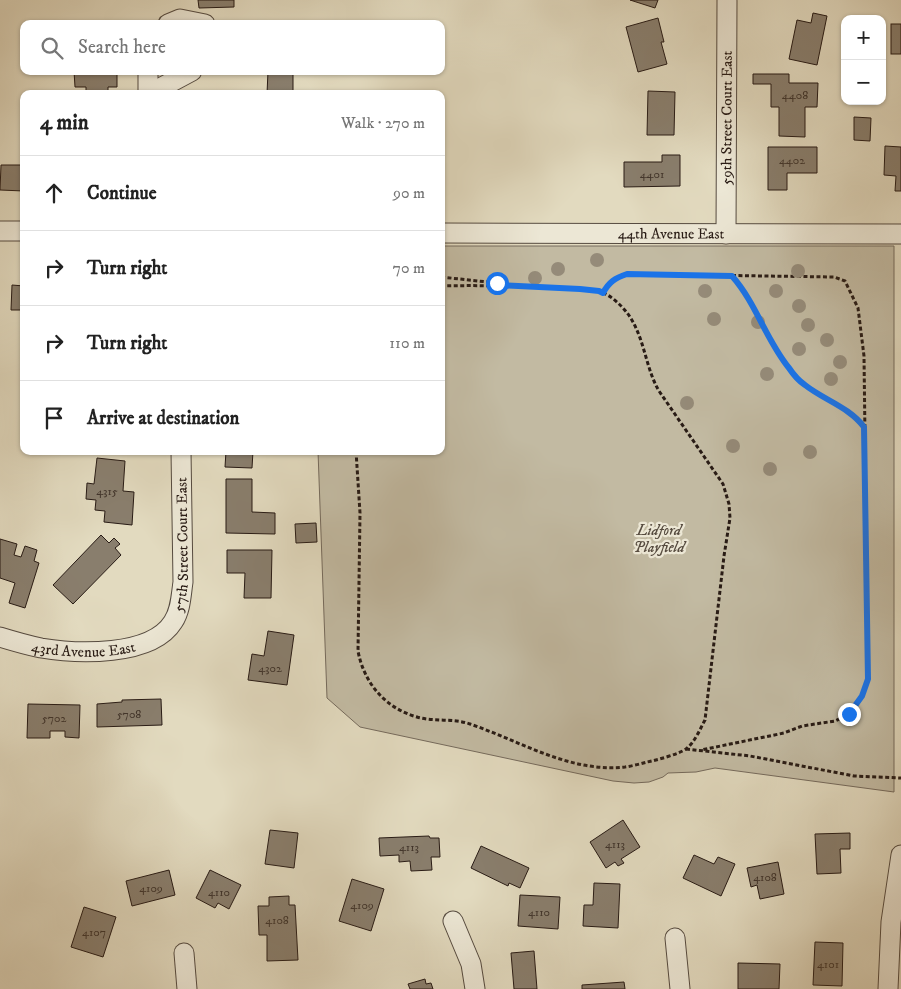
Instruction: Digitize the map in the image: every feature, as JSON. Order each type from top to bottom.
[{"type":"street","name":"59th Street Court East","points":[[726,234],[727,0]]},
{"type":"street","points":[[178,20],[194,20]]},
{"type":"street","points":[[148,75],[148,90]]},
{"type":"street","points":[[156,90],[184,75]]},
{"type":"street","points":[[0,231],[20,231]]},
{"type":"street","name":"44th Avenue East","points":[[445,233],[901,234]]},
{"type":"street","name":"57th Street Court East","points":[[164,633],[174,622],[179,610],[182,590],[181,455]]},
{"type":"street","name":"43rd Avenue East","points":[[0,637],[40,648],[95,652],[130,647],[150,641],[164,633]]},
{"type":"street","points":[[888,989],[891,922],[901,855]]},
{"type":"street","points":[[453,920],[471,964],[474,989]]},
{"type":"street","points":[[675,938],[680,989]]},
{"type":"street","points":[[184,953],[187,989]]},
{"type":"path","points":[[603,293],[615,278],[627,274],[834,277],[845,281],[858,308],[864,356],[868,679],[862,696],[849,714],[835,722],[802,726],[784,732],[701,750]]},
{"type":"path","points":[[732,276],[743,288],[766,333],[788,367],[804,385],[856,416],[864,427]]},
{"type":"path","points":[[445,277],[497,283],[497,285]]},
{"type":"path","points":[[445,286],[497,285],[580,289],[599,291],[613,298],[627,313],[638,330],[652,378],[723,484],[729,504],[730,518],[705,720],[686,749]]},
{"type":"path","points":[[356,455],[360,513],[358,651],[360,665],[373,688],[391,706],[418,717],[468,723],[569,762],[592,767],[625,767],[654,761],[686,749],[750,756],[854,776],[901,778]]},
{"type":"green space","name":"Lidford Playfield","points":[[445,246],[894,246],[894,792],[715,768],[696,772],[668,773],[649,782],[613,781],[360,727],[327,698],[318,455],[445,455]]},
{"type":"building","points":[[198,0],[234,0],[234,7],[199,8]]},
{"type":"building","points":[[630,0],[658,0],[655,8]]},
{"type":"building","points":[[813,13],[827,16],[817,65],[789,59],[797,20],[811,23]]},
{"type":"building","points":[[658,18],[664,42],[661,42],[667,64],[638,72],[626,27]]},
{"type":"building","points":[[891,24],[901,24],[901,54],[891,54]]},
{"type":"building","points":[[753,74],[789,74],[789,83],[818,83],[817,107],[805,107],[805,137],[779,136],[779,107],[771,107],[771,84],[753,84]]},
{"type":"building","points":[[74,75],[117,75],[117,87],[108,87],[108,90],[86,90],[86,87],[75,87]]},
{"type":"building","points":[[268,75],[293,75],[293,90],[267,90]]},
{"type":"building","points":[[648,91],[675,92],[674,135],[647,135]]},
{"type":"building","points":[[854,117],[871,118],[870,141],[854,140]]},
{"type":"building","points":[[885,146],[901,147],[901,191],[895,191],[896,176],[884,175]]},
{"type":"building","points":[[768,147],[817,147],[817,173],[787,173],[787,190],[768,190]]},
{"type":"building","points":[[662,155],[680,155],[680,186],[624,187],[624,162],[662,162]]},
{"type":"building","points":[[1,165],[20,165],[20,191],[0,190]]},
{"type":"building","points":[[12,285],[20,286],[20,310],[11,310]]},
{"type":"building","points":[[226,455],[253,455],[252,468],[225,467]]},
{"type":"building","points":[[97,458],[125,461],[123,491],[134,492],[132,525],[104,522],[105,511],[95,510],[96,500],[86,499],[87,483],[94,484]]},
{"type":"building","points":[[226,479],[252,479],[252,512],[275,513],[275,534],[226,533]]},
{"type":"building","points":[[316,523],[317,542],[296,543],[295,524]]},
{"type":"building","points":[[101,535],[109,543],[114,538],[120,544],[115,548],[121,555],[73,604],[53,585]]},
{"type":"building","points":[[0,539],[17,544],[14,555],[21,557],[25,546],[37,550],[34,561],[39,563],[25,608],[9,603],[15,583],[0,578]]},
{"type":"building","points":[[227,550],[272,550],[271,598],[244,598],[245,573],[227,573]]},
{"type":"building","points":[[268,631],[294,635],[287,685],[248,680],[252,654],[264,656]]},
{"type":"building","points":[[161,699],[162,725],[97,727],[97,704],[122,702],[122,700]]},
{"type":"building","points":[[28,704],[80,705],[79,738],[65,737],[65,731],[50,731],[50,738],[27,738]]},
{"type":"building","points":[[623,820],[640,847],[621,859],[624,863],[618,866],[615,862],[606,868],[590,842]]},
{"type":"building","points":[[270,830],[298,833],[294,868],[265,864]]},
{"type":"building","points":[[850,833],[850,849],[840,849],[841,873],[817,874],[815,834]]},
{"type":"building","points":[[429,836],[430,838],[439,838],[440,857],[431,857],[432,870],[411,871],[410,861],[399,862],[399,855],[380,856],[379,838]]},
{"type":"building","points":[[481,846],[529,868],[520,888],[509,883],[508,886],[471,868]]},
{"type":"building","points":[[694,855],[714,864],[718,857],[735,864],[721,896],[683,878]]},
{"type":"building","points":[[778,862],[784,894],[760,899],[757,885],[751,887],[747,868]]},
{"type":"building","points":[[169,870],[175,895],[132,906],[126,881]]},
{"type":"building","points":[[210,870],[241,885],[229,909],[218,903],[215,908],[196,898]]},
{"type":"building","points":[[352,879],[384,889],[371,931],[339,921]]},
{"type":"building","points":[[594,883],[620,884],[618,928],[583,926],[584,905],[593,905]]},
{"type":"building","points":[[520,895],[560,897],[558,929],[518,926]]},
{"type":"building","points":[[289,896],[289,905],[295,905],[298,960],[267,961],[267,935],[259,935],[258,906],[269,906],[269,897]]},
{"type":"building","points":[[84,907],[116,917],[103,957],[71,947]]},
{"type":"building","points":[[815,942],[843,943],[842,986],[813,985]]},
{"type":"building","points":[[534,951],[537,989],[514,989],[511,953]]},
{"type":"building","points":[[738,963],[780,964],[779,989],[738,989]]},
{"type":"building","points":[[425,979],[426,984],[431,983],[433,989],[410,989],[408,984]]},
{"type":"building","points":[[624,982],[625,989],[582,989],[582,985]]},
{"type":"route","points":[[497,283],[497,285],[580,289],[603,293],[615,278],[627,274],[732,276],[743,288],[766,333],[788,367],[804,385],[856,416],[864,427],[868,679],[862,696],[849,714]]}]
